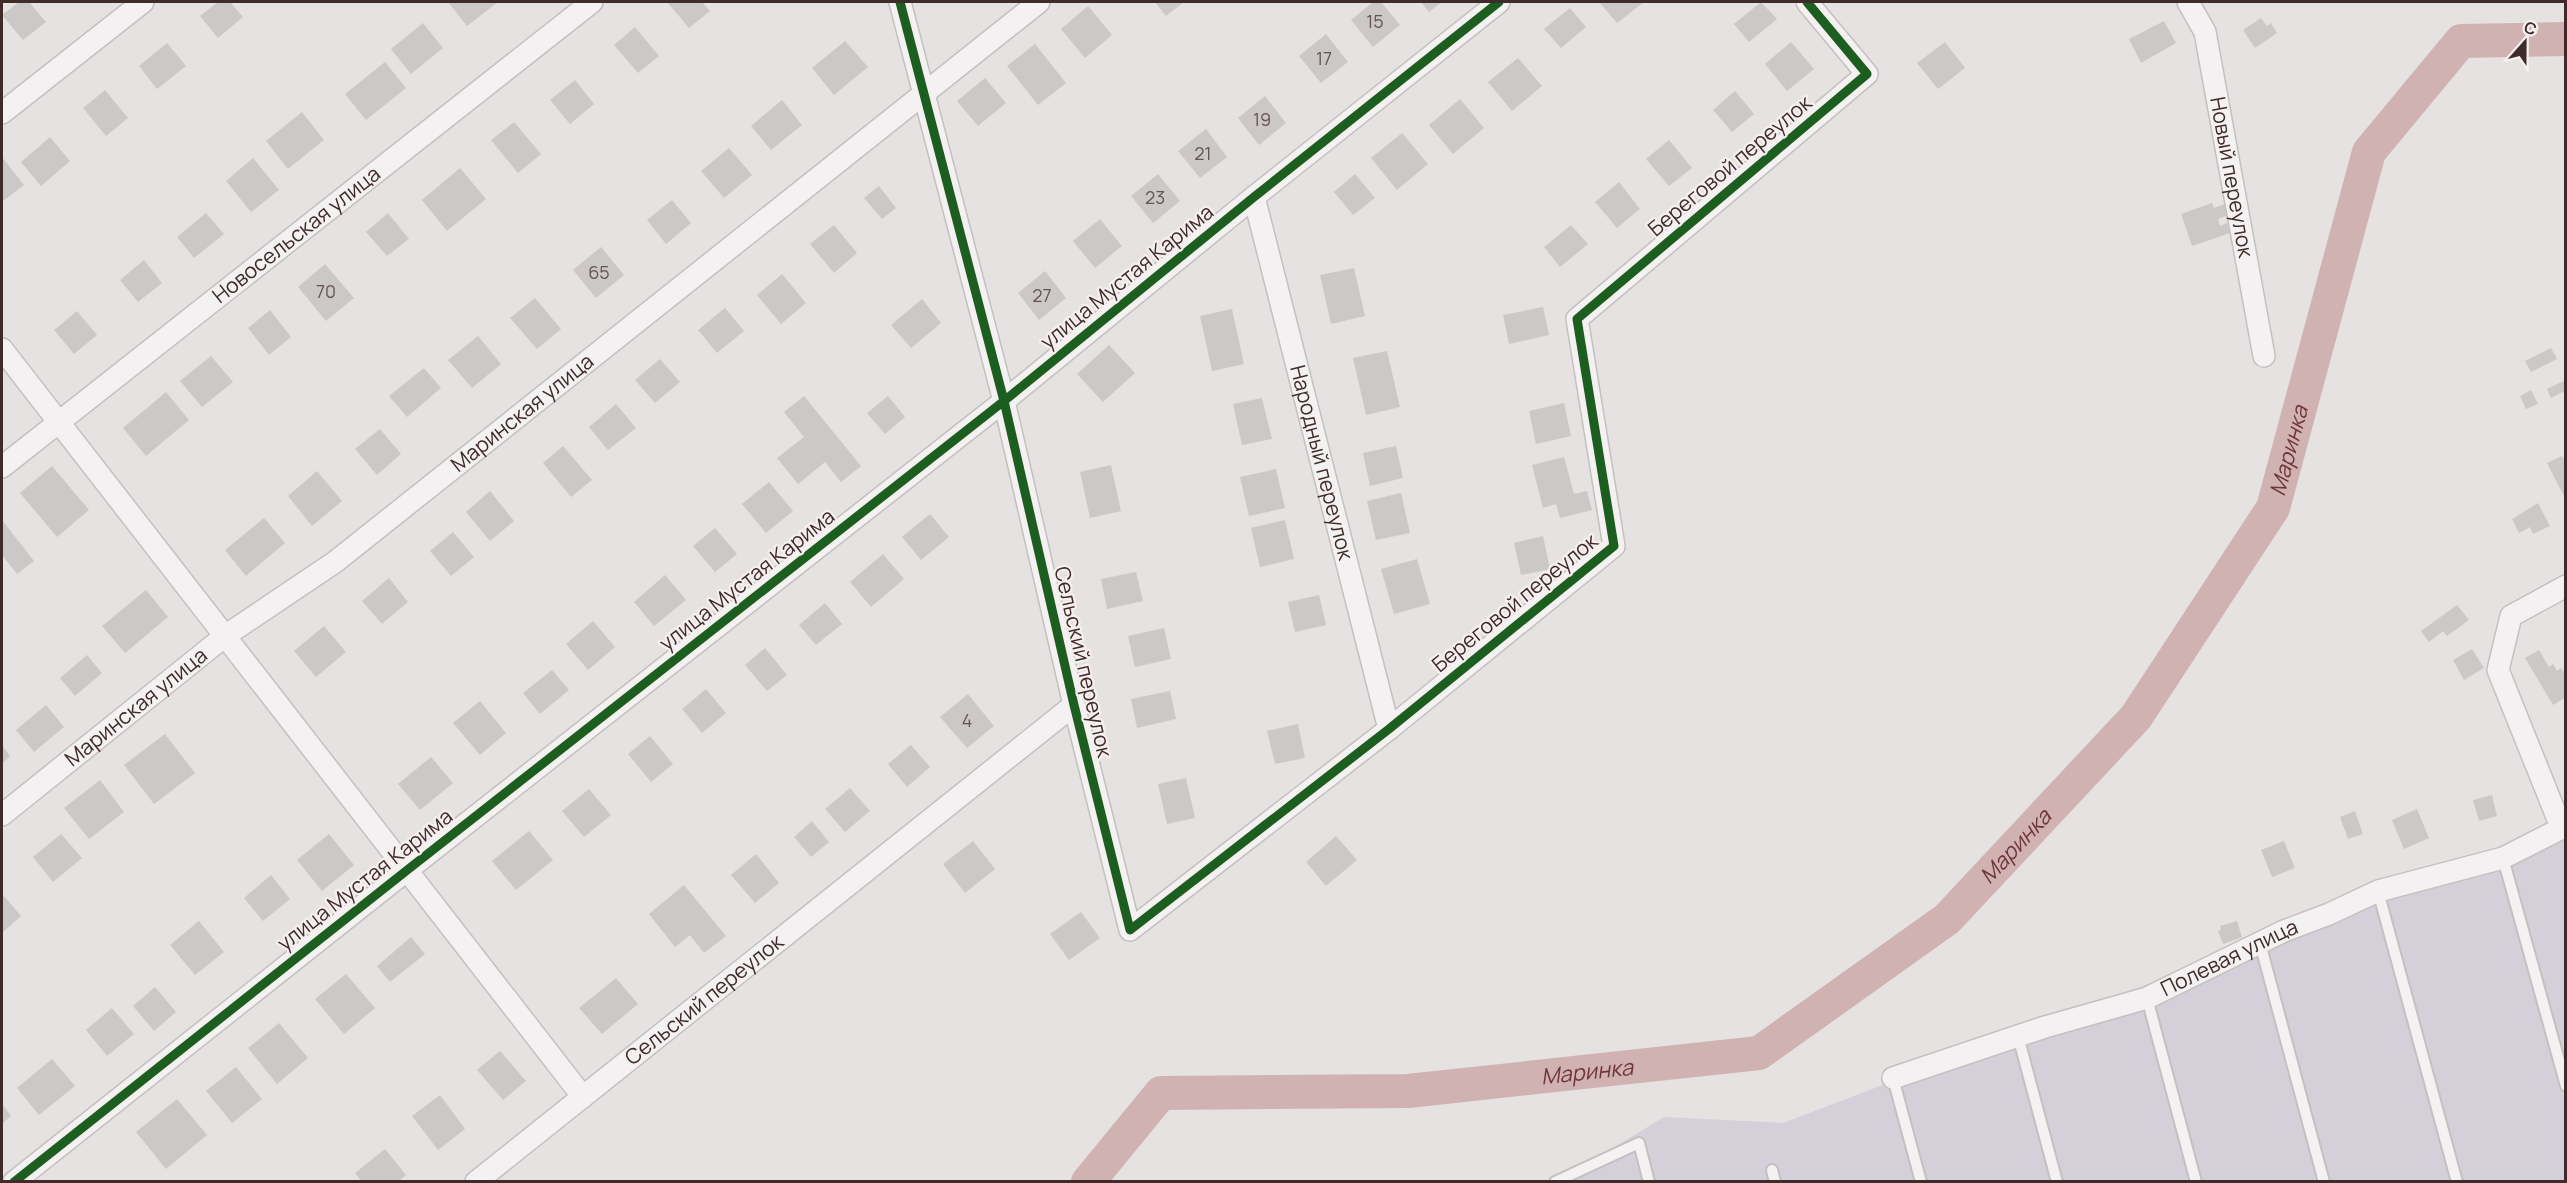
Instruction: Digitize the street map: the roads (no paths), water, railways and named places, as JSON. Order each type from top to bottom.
[{"type":"street","points":[[2,113],[143,2]]},
{"type":"street","name":"Новосельская улица","points":[[2,467],[592,2]]},
{"type":"street","name":"Сельский переулок","points":[[900,2],[1004,401],[1074,705],[1130,930]]},
{"type":"street","name":"Маринская улица","points":[[2,815],[225,636],[335,562],[1039,2]]},
{"type":"street","name":"улица Мустая Карима","points":[[14,1182],[1004,401],[1254,197],[1499,2]]},
{"type":"street","name":"Береговой переулок","points":[[1130,930],[1389,729],[1614,546],[1577,319],[1867,74],[1807,2]]},
{"type":"street","name":"Новый переулок","points":[[2188,2],[2205,32],[2264,356]]},
{"type":"street","name":"Народный переулок","points":[[1254,197],[1389,729]]},
{"type":"street","points":[[2,349],[583,1097]]},
{"type":"street","points":[[2563,826],[2498,670],[2511,616],[2565,586]]},
{"type":"street","name":"Сельский переулок","points":[[476,1182],[1074,705]]},
{"type":"street","name":"Полевая улица","points":[[1893,1078],[2018,1036],[2147,998],[2260,943],[2378,891],[2503,858],[2563,826]]},
{"type":"lane","points":[[2503,858],[2565,1086]]},
{"type":"lane","points":[[2378,891],[2457,1182]]},
{"type":"lane","points":[[2260,943],[2324,1182]]},
{"type":"lane","points":[[2147,998],[2196,1182]]},
{"type":"lane","points":[[2018,1036],[2057,1182]]},
{"type":"lane","points":[[1893,1078],[1921,1182]]},
{"type":"lane","points":[[1555,1182],[1638,1143],[1649,1182]]},
{"type":"lane","points":[[1772,1170],[1775,1182]]},
{"type":"waterway","name":"Маринка","points":[[1088,1182],[1161,1093],[1408,1091],[1759,1053],[1947,919],[2136,717],[2273,508],[2369,152],[2461,41],[2566,39]]}]
